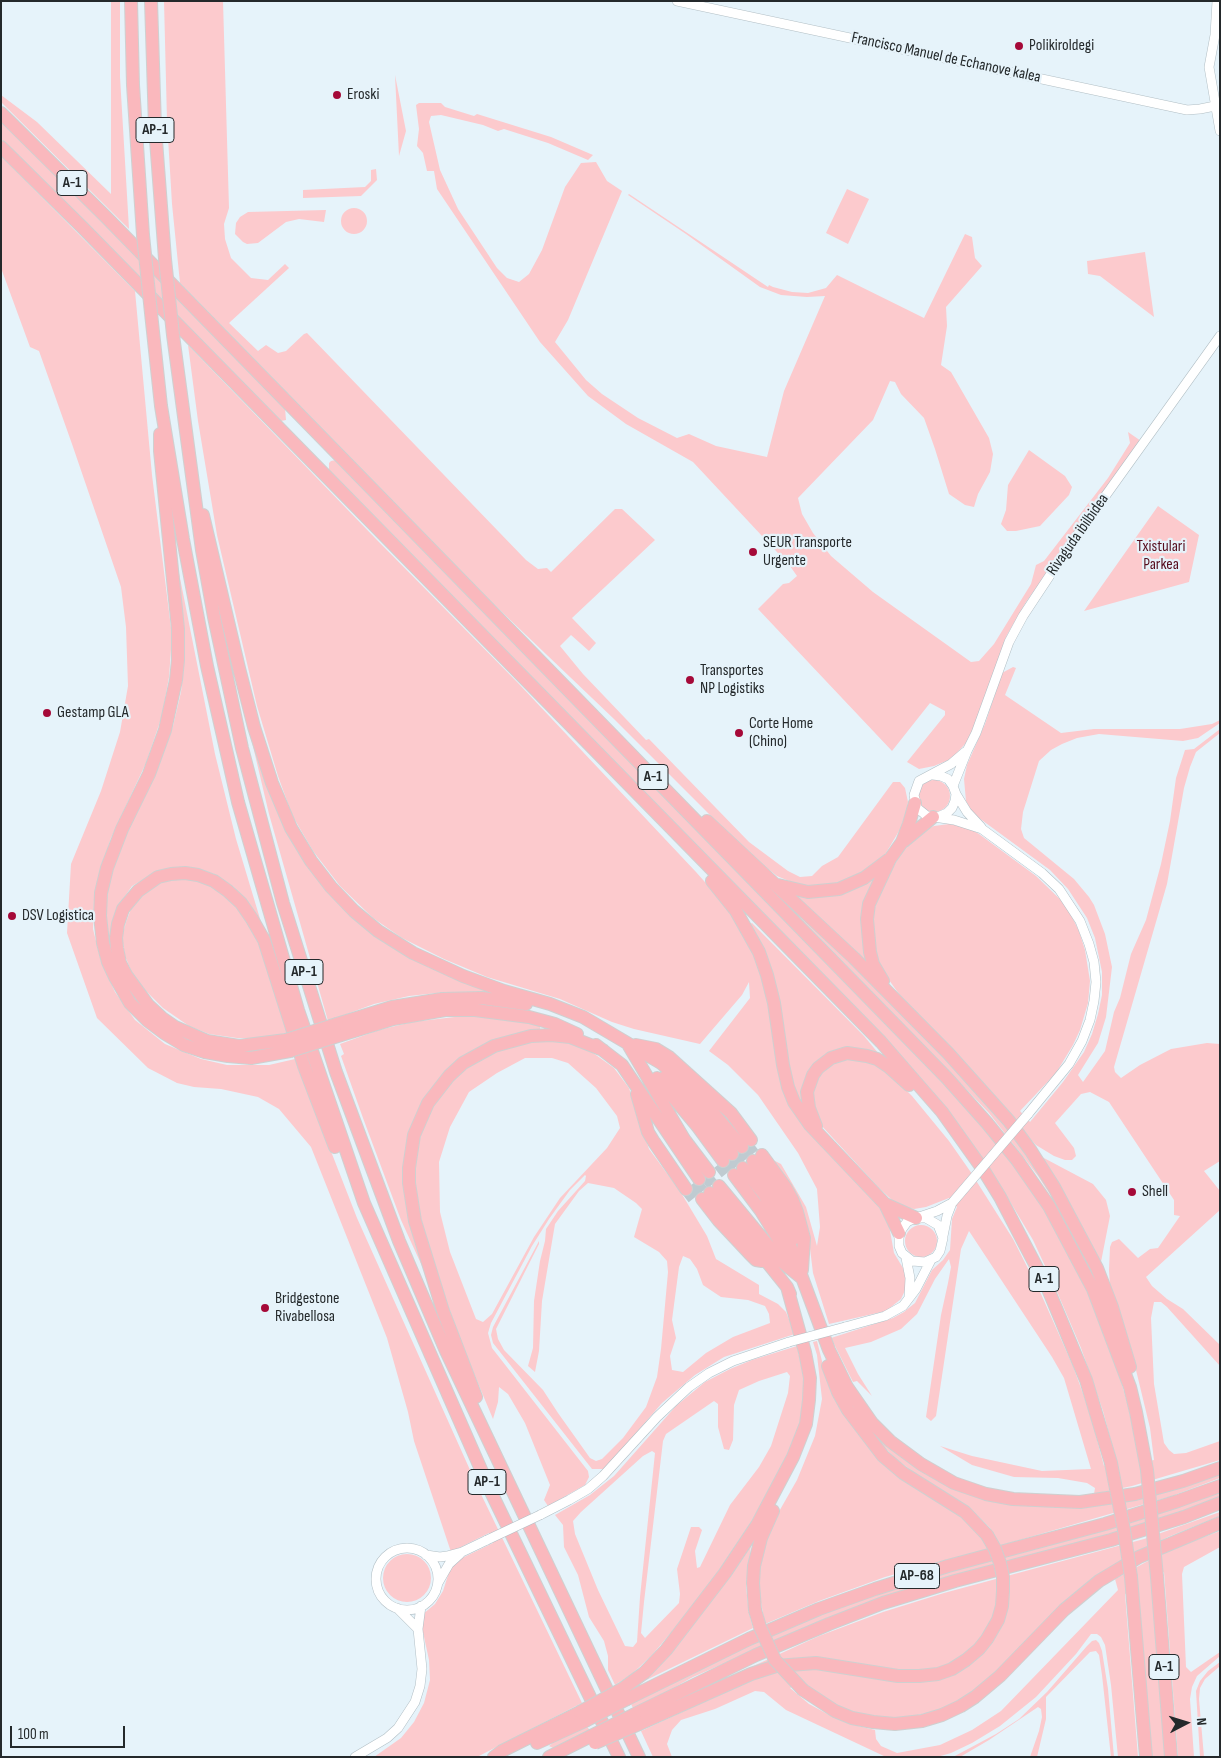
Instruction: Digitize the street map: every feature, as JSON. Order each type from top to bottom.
[{"type":"highway","name":"AP-1","points":[[131,1],[133,85],[142,235],[162,406],[193,598],[238,802],[298,1010],[364,1203],[490,1490],[619,1757]]},
{"type":"highway","name":"AP-1","points":[[151,1],[155,127],[165,259],[202,550],[242,748],[283,903],[336,1072],[399,1241],[446,1351],[639,1757]]},
{"type":"highway","name":"A-1","points":[[1,114],[106,217],[946,1077],[1017,1160],[1044,1199],[1094,1289],[1130,1387],[1147,1470],[1170,1757]]},
{"type":"highway","name":"A-1","points":[[1,147],[90,235],[881,1042],[942,1112],[984,1171],[1000,1197],[1048,1288],[1086,1380],[1111,1463],[1131,1577],[1146,1757]]},
{"type":"highway","points":[[162,406],[160,451],[178,629],[176,680],[165,730],[148,774],[122,829],[107,868],[101,893],[100,916],[103,943],[108,962],[130,1003],[148,1021],[184,1045],[205,1052],[251,1058],[339,1030],[444,1010],[475,1010],[530,1016],[555,1024],[588,1039],[603,1050],[622,1065],[632,1080],[718,1164]]},
{"type":"highway","points":[[194,486],[206,524],[254,727],[272,783],[292,828],[311,861],[331,887],[354,911],[378,931],[413,953],[463,976],[583,1017],[628,1044],[671,1081],[695,1108],[718,1164]]},
{"type":"highway","points":[[533,654],[569,682],[676,791],[891,995],[971,1077],[1009,1121],[1054,1187],[1097,1268],[1126,1348],[1131,1371],[1130,1387]]},
{"type":"highway","points":[[891,995],[880,977],[870,952],[867,920],[869,904],[890,859],[902,842],[915,802]]},
{"type":"highway","points":[[902,842],[937,817]]},
{"type":"highway","points":[[697,856],[706,874],[736,911],[759,952],[774,1003],[788,1087],[801,1114],[885,1204],[899,1233]]},
{"type":"highway","points":[[777,885],[808,892],[839,890],[864,878],[890,859]]},
{"type":"highway","points":[[288,1046],[239,1046],[208,1041],[175,1027],[148,1005],[126,975],[120,963],[116,938],[118,924],[124,909],[138,891],[158,877],[185,873],[198,875],[214,881],[241,903],[264,940],[307,1074],[342,1165],[364,1203]]},
{"type":"highway","points":[[339,1030],[392,1007],[442,999],[482,998],[568,1011]]},
{"type":"highway","points":[[486,1436],[480,1409],[443,1311],[415,1222],[409,1183],[414,1135],[428,1103],[449,1076],[463,1063],[494,1046],[531,1036],[551,1035],[570,1037],[603,1050]]},
{"type":"highway","points":[[628,1044],[661,1086],[674,1112],[718,1164]]},
{"type":"highway","points":[[628,1044],[656,1049],[669,1057],[731,1113],[718,1164]]},
{"type":"highway","points":[[820,1134],[807,1099],[809,1083],[824,1062],[847,1053],[867,1056],[889,1067],[915,1092],[942,1112]]},
{"type":"highway","points":[[632,1080],[648,1132],[658,1150],[718,1164]]},
{"type":"highway","points":[[729,1179],[719,1221],[756,1260],[767,1262]]},
{"type":"highway","points":[[729,1179],[767,1262],[787,1287],[810,1347],[815,1378],[816,1402],[812,1430],[802,1457],[773,1511],[759,1545],[753,1583],[755,1610],[760,1627],[776,1660],[802,1690],[815,1700],[852,1718],[873,1722],[895,1724],[922,1721],[942,1715],[961,1706],[994,1681],[1064,1610],[1099,1581],[1139,1557],[1170,1542],[1220,1523]]},
{"type":"highway","points":[[729,1179],[778,1215],[838,1370],[857,1404],[890,1441],[921,1464],[954,1483],[986,1494],[1013,1499],[1080,1502],[1134,1494],[1183,1481],[1220,1468]]},
{"type":"highway","points":[[729,1179],[781,1261],[802,1278]]},
{"type":"highway","points":[[637,1719],[776,1666],[816,1663],[905,1676],[938,1674],[952,1669],[979,1650],[998,1620],[1002,1606],[1003,1577],[995,1549],[987,1535],[964,1512],[903,1473],[883,1456],[866,1436],[838,1392],[825,1357],[802,1278],[804,1238],[798,1212],[786,1188],[729,1179]]},
{"type":"highway","points":[[885,1204],[917,1218]]},
{"type":"highway","points":[[624,1694],[666,1650],[714,1588],[757,1525],[793,1457],[806,1424],[810,1378],[805,1352],[787,1287]]},
{"type":"highway","name":"AP-68","points":[[506,1757],[624,1694],[820,1609],[875,1588],[948,1566],[1104,1524],[1220,1486]]},
{"type":"highway","name":"AP-68","points":[[549,1757],[637,1719],[756,1655],[883,1603],[955,1581],[1110,1540],[1184,1517],[1220,1503]]},
{"type":"highway","points":[[494,1757],[502,1751],[582,1716]]},
{"type":"highway","points":[[560,1757],[593,1739]]},
{"type":"street","name":"Francisco Manuel de Echanove kalea","points":[[677,1],[1187,110],[1215,106]]},
{"type":"street","points":[[1217,1],[1215,35],[1209,67],[1220,131]]},
{"type":"street","name":"Rivaguda ibilbidea","points":[[955,790],[967,750],[976,733],[1009,642],[1023,616],[1068,548],[1220,336]]},
{"type":"street","points":[[426,1555],[440,1557],[462,1552],[570,1500],[588,1489],[604,1476],[657,1417],[688,1387],[733,1360],[788,1342],[871,1320],[903,1306],[924,1276],[931,1260],[940,1251],[947,1216],[952,1203],[1069,1064],[1082,1041],[1090,1020],[1096,982],[1094,962],[1080,921],[1059,889],[1042,873],[982,830],[962,822],[922,813],[915,802],[915,788],[919,782],[951,764],[967,750]]},
{"type":"street","points":[[933,775],[948,779],[968,812],[982,830]]},
{"type":"street","points":[[937,817],[947,813],[952,808],[955,801],[955,790]]},
{"type":"street","points":[[910,1297],[910,1278],[906,1258],[899,1246],[899,1233],[907,1222],[937,1211],[952,1203]]},
{"type":"street","points":[[917,1218],[932,1221],[938,1225],[943,1238]]},
{"type":"street","points":[[906,1258],[918,1263],[931,1260]]},
{"type":"street","points":[[418,1629],[387,1602],[377,1587],[377,1570],[389,1553],[398,1549],[418,1550],[426,1555],[436,1570],[438,1579],[436,1588]]},
{"type":"street","points":[[396,1608],[405,1609],[421,1606],[433,1595],[449,1564],[462,1552]]},
{"type":"street","points":[[355,1757],[388,1738],[398,1728],[415,1702],[420,1686],[422,1669],[418,1629],[421,1606]]},
{"type":"green space","points":[[111,1],[120,1],[120,77],[129,229],[1,102],[1,95],[37,122],[111,194]]},
{"type":"green space","points":[[164,1],[223,1],[229,208],[224,224],[225,239],[231,258],[251,278],[268,280],[285,264],[289,268],[229,323],[258,351],[266,345],[278,353],[286,351],[307,333],[526,560],[538,569],[547,568],[551,572],[615,509],[622,509],[655,540],[572,618],[596,643],[589,651],[571,635],[560,646],[583,674],[646,740],[649,739],[749,842],[788,871],[800,877],[812,876],[822,866],[838,857],[893,782],[900,782],[905,788],[908,802],[905,821],[883,858],[861,875],[840,885],[815,887],[796,884],[777,876],[749,854],[614,719],[482,593],[180,283],[172,204],[167,121]]},
{"type":"green space","points":[[395,75],[406,131],[399,156]]},
{"type":"green space","points":[[419,103],[441,103],[445,107],[474,116],[477,114],[551,137],[593,155],[588,160],[548,143],[504,129],[498,131],[483,125],[441,115],[431,116],[429,122],[440,170],[458,209],[497,268],[507,278],[519,282],[529,274],[542,250],[565,187],[581,163],[596,162],[607,181],[622,191],[568,320],[555,342],[586,380],[602,394],[638,418],[677,438],[689,434],[716,446],[767,457],[784,391],[825,296],[781,295],[760,287],[629,194],[768,287],[769,285],[792,292],[808,293],[826,288],[837,275],[924,318],[965,234],[972,237],[975,258],[982,266],[946,307],[947,326],[941,365],[951,372],[989,438],[993,454],[990,472],[978,494],[974,507],[965,505],[949,494],[924,418],[901,394],[895,382],[890,381],[873,420],[798,498],[802,514],[813,533],[831,556],[873,592],[971,662],[979,661],[994,644],[1031,584],[1036,565],[1044,561],[1108,478],[1130,443],[1128,432],[1141,441],[1026,602],[1007,635],[967,742],[951,759],[934,766],[919,769],[907,762],[945,715],[945,711],[930,703],[892,751],[758,609],[783,584],[789,583],[797,576],[790,566],[693,462],[626,424],[588,396],[540,342],[437,189],[434,171],[427,171],[423,153],[417,146],[419,129],[416,105]]},
{"type":"green space","points":[[1,121],[70,188],[285,408],[286,420],[281,421],[1,139]]},
{"type":"green space","points":[[1,156],[135,291],[152,475],[172,636],[169,677],[162,716],[146,763],[111,838],[99,875],[94,899],[93,929],[101,961],[115,992],[135,1020],[165,1044],[201,1059],[227,1065],[269,1065],[295,1059],[357,1218],[479,1490],[582,1703],[477,1757],[374,1757],[401,1738],[414,1722],[424,1703],[430,1680],[429,1660],[421,1623],[422,1615],[435,1604],[443,1591],[450,1569],[460,1559],[493,1543],[489,1533],[451,1552],[414,1441],[408,1412],[387,1338],[311,1147],[279,1109],[258,1097],[221,1089],[194,1087],[177,1083],[148,1068],[97,1018],[67,933],[71,864],[101,791],[120,732],[128,686],[126,627],[121,587],[72,444],[39,351],[30,347],[1,268]]},
{"type":"green space","points":[[376,169],[377,180],[361,196],[303,198],[303,190],[365,187],[371,181],[371,170]]},
{"type":"green space","points":[[847,189],[869,199],[848,244],[826,233]]},
{"type":"green space","points":[[354,208],[363,212],[367,221],[363,230],[354,234],[345,230],[341,221],[345,212]]},
{"type":"green space","points":[[326,210],[324,222],[299,219],[286,222],[258,243],[247,244],[235,234],[236,223],[240,217],[248,212]]},
{"type":"green space","points":[[1145,252],[1154,317],[1100,276],[1088,274],[1087,261]]},
{"type":"green space","points":[[188,345],[519,684],[728,908],[747,939],[762,973],[787,1097],[887,1214],[894,1253],[906,1273],[907,1286],[901,1299],[886,1311],[829,1324],[813,1273],[807,1224],[796,1195],[771,1159],[781,1164],[806,1207],[817,1246],[820,1227],[817,1189],[798,1153],[758,1095],[728,1065],[709,1051],[750,998],[749,982],[742,995],[700,1044],[634,1029],[612,1022],[560,999],[487,977],[444,959],[402,938],[373,918],[340,886],[313,851],[292,815],[257,706],[217,535],[198,421]]},
{"type":"green space","points":[[1029,450],[1065,476],[1072,487],[1069,495],[1040,526],[1007,531],[1001,524],[1006,510],[1008,485]]},
{"type":"green space","points":[[336,460],[941,1078],[978,1119],[1040,1202],[1069,1252],[1095,1309],[1116,1363],[1128,1406],[1140,1463],[1154,1460],[1150,1428],[1129,1341],[1110,1286],[1110,1247],[1112,1242],[1119,1239],[1138,1258],[1150,1249],[1158,1248],[1180,1216],[1174,1215],[1174,1200],[1109,1102],[1090,1092],[1081,1094],[1055,1123],[1074,1148],[1076,1156],[1072,1160],[1065,1160],[1054,1156],[1036,1145],[965,1063],[899,994],[884,973],[876,957],[873,916],[878,896],[888,875],[907,845],[919,833],[934,826],[949,824],[967,827],[979,834],[1036,876],[1066,905],[1079,931],[1085,950],[1090,981],[1088,1003],[1080,1030],[1056,1073],[1020,1111],[1030,1122],[1063,1082],[1084,1052],[1098,1014],[1102,995],[1102,972],[1095,938],[1087,918],[1068,889],[1050,870],[979,818],[966,801],[964,779],[967,765],[985,724],[1002,673],[1013,667],[1016,668],[1005,695],[1061,733],[1094,729],[1180,729],[1212,724],[1220,720],[1220,723],[1198,738],[1183,741],[1099,734],[1077,738],[1051,750],[1039,761],[1023,812],[1021,829],[1024,838],[1074,879],[1089,897],[1105,934],[1112,967],[1106,1017],[1098,1043],[1078,1075],[1083,1082],[1105,1051],[1131,954],[1146,920],[1161,864],[1176,778],[1185,750],[1194,749],[1220,729],[1220,733],[1196,752],[1190,767],[1184,788],[1167,884],[1114,1067],[1115,1072],[1121,1078],[1140,1065],[1171,1049],[1207,1043],[1220,1044],[1220,1161],[1204,1171],[1220,1191],[1220,1210],[1146,1277],[1152,1286],[1167,1299],[1183,1309],[1220,1345],[1220,1366],[1167,1307],[1161,1302],[1154,1302],[1151,1318],[1154,1384],[1164,1443],[1174,1454],[1186,1453],[1220,1441],[1220,1460],[1132,1486],[1094,1494],[1095,1488],[1087,1483],[1058,1478],[1014,1477],[972,1465],[940,1446],[972,1456],[1042,1471],[1091,1469],[1064,1378],[969,1231],[961,1249],[936,1416],[931,1421],[926,1417],[941,1315],[951,1267],[949,1259],[935,1279],[917,1314],[901,1329],[871,1342],[845,1348],[872,1396],[857,1381],[853,1382],[831,1338],[893,1318],[915,1303],[932,1270],[950,1250],[952,1219],[957,1207],[949,1198],[926,1207],[914,1209],[902,1207],[879,1188],[820,1124],[812,1101],[813,1090],[818,1077],[827,1066],[837,1061],[851,1058],[874,1064],[890,1074],[912,1096],[949,1141],[970,1171],[1013,1239],[1041,1294],[1073,1366],[1090,1413],[1104,1466],[1117,1464],[1103,1411],[1081,1348],[1058,1294],[1033,1240],[1003,1190],[969,1140],[329,470],[329,463]]},
{"type":"green space","name":"Txistulari Parkea","points":[[1158,506],[1199,535],[1189,582],[1084,611]]},
{"type":"green space","points":[[177,563],[215,754],[236,839],[261,922],[234,887],[214,874],[200,869],[157,872],[132,886],[117,908],[116,963],[108,939],[106,916],[108,885],[114,862],[160,761],[173,726],[181,692],[184,666],[183,626]]},
{"type":"green space","points":[[243,704],[307,864],[385,940],[428,967],[505,996],[470,992],[446,992],[409,996],[374,1004],[328,1021],[269,814]]},
{"type":"green space","points":[[934,780],[946,784],[950,796],[946,808],[934,812],[922,808],[918,796],[922,784]]},
{"type":"green space","points":[[875,876],[869,965],[792,894],[835,896],[849,891]]},
{"type":"green space","points":[[175,879],[194,879],[211,885],[225,894],[240,910],[262,950],[287,1033],[261,1038],[237,1038],[209,1034],[189,1026],[163,1008],[143,988],[132,973],[125,956],[122,937],[132,906],[143,894],[158,883]]},
{"type":"green space","points":[[796,908],[916,1023],[1021,1142],[1076,1235],[1038,1176],[989,1113],[794,911]]},
{"type":"green space","points":[[752,923],[864,1036],[879,1054],[816,1064],[805,1113],[792,1090],[750,924]]},
{"type":"green space","points":[[472,1015],[514,1018],[540,1025],[540,1029],[507,1037],[456,1063],[406,1153],[427,1277],[401,1220],[341,1056],[344,1054],[340,1044],[379,1030],[412,1022]]},
{"type":"green space","points":[[537,1040],[560,1040],[589,1050],[614,1068],[629,1088],[649,1149],[680,1191],[707,1236],[716,1259],[759,1285],[759,1294],[778,1304],[786,1312],[795,1334],[724,1357],[695,1375],[662,1403],[605,1469],[592,1469],[493,1343],[491,1335],[493,1327],[539,1241],[496,1329],[498,1339],[504,1350],[543,1390],[590,1458],[596,1461],[602,1459],[623,1438],[646,1407],[657,1377],[668,1272],[667,1261],[659,1252],[634,1237],[642,1209],[614,1188],[588,1183],[579,1191],[555,1224],[542,1301],[539,1351],[535,1372],[528,1366],[533,1348],[534,1301],[546,1229],[558,1211],[585,1181],[585,1175],[570,1190],[532,1246],[491,1323],[488,1333],[492,1348],[588,1471],[589,1477],[585,1485],[548,1506],[544,1500],[550,1485],[525,1423],[508,1394],[499,1387],[498,1402],[493,1419],[467,1357],[424,1233],[413,1171],[418,1144],[425,1122],[436,1101],[452,1081],[470,1065],[493,1051]],"holes":[[[525,1058],[552,1058],[568,1063],[596,1088],[617,1116],[620,1128],[607,1148],[560,1198],[534,1237],[492,1314],[483,1322],[476,1319],[450,1252],[440,1212],[439,1162],[450,1127],[469,1092],[497,1073]],[[683,1256],[690,1259],[697,1269],[703,1285],[721,1297],[748,1300],[765,1306],[769,1314],[770,1323],[733,1337],[706,1353],[683,1372],[672,1370],[670,1356],[676,1338],[672,1320],[679,1267]]]},
{"type":"green space","points":[[1042,1157],[1093,1184],[1106,1200],[1110,1216],[1100,1267]]},
{"type":"green space","points":[[921,1225],[933,1229],[937,1241],[933,1253],[921,1257],[909,1253],[905,1241],[909,1229]]},
{"type":"green space","points":[[817,1341],[823,1365],[853,1426],[974,1524],[990,1549],[885,1577],[819,1601],[765,1624],[759,1592],[761,1559],[765,1541],[797,1480],[815,1436],[822,1399],[817,1355],[813,1342]]},
{"type":"green space","points":[[797,1346],[805,1385],[800,1434],[780,1473],[744,1534],[704,1594],[652,1655],[632,1674],[615,1685],[608,1670],[608,1656],[604,1641],[589,1617],[578,1575],[564,1547],[563,1525],[555,1515],[590,1495],[614,1476],[676,1406],[705,1382],[752,1360]],"holes":[[[787,1372],[790,1376],[788,1393],[771,1446],[759,1467],[730,1505],[700,1567],[697,1568],[695,1551],[702,1530],[699,1527],[691,1527],[677,1569],[680,1594],[679,1603],[645,1638],[641,1633],[644,1602],[663,1441],[666,1434],[714,1401],[718,1404],[718,1427],[724,1449],[729,1450],[733,1440],[734,1405],[739,1390]],[[652,1451],[655,1453],[637,1642],[633,1647],[625,1646],[598,1590],[575,1534],[573,1521],[643,1456]]]},
{"type":"green space","points":[[864,1419],[918,1469],[938,1481],[994,1501],[1028,1506],[1063,1507],[1220,1474],[1220,1478],[1172,1496],[999,1546],[990,1528],[977,1515],[896,1459],[877,1440]]},
{"type":"green space","points":[[1220,1492],[1220,1499],[1167,1518],[835,1615],[693,1677],[634,1710],[631,1704],[751,1644],[837,1608],[967,1566],[1018,1554],[1139,1520]]},
{"type":"green space","points":[[1220,1512],[1220,1516],[1168,1537],[1117,1563],[1087,1583],[1054,1613],[983,1686],[943,1709],[905,1718],[878,1718],[855,1714],[836,1707],[817,1695],[802,1681],[790,1688],[809,1704],[833,1717],[875,1730],[876,1739],[881,1746],[897,1753],[940,1745],[972,1730],[1001,1711],[1118,1590],[1115,1579],[1180,1546],[1220,1531],[1220,1547],[1184,1567],[1182,1574],[1186,1667],[1191,1672],[1220,1652],[1220,1656],[1197,1676],[1192,1687],[1190,1699],[1194,1757],[1178,1757],[1164,1572],[1151,1579],[1165,1757],[1152,1757],[1138,1591],[1125,1594],[1138,1757],[1118,1757],[1105,1645],[1097,1634],[1091,1634],[1076,1654],[1036,1697],[1000,1726],[972,1743],[937,1757],[886,1757],[786,1710],[764,1692],[755,1691],[715,1709],[681,1720],[672,1730],[667,1744],[672,1757],[653,1757],[641,1731],[751,1680],[771,1673],[822,1668],[910,1682],[926,1682],[947,1677],[965,1667],[982,1653],[996,1635],[1008,1604],[1009,1590],[1000,1591],[998,1605],[992,1622],[983,1638],[952,1663],[936,1669],[923,1673],[897,1672],[831,1659],[789,1660],[729,1679],[704,1691],[703,1689],[819,1636],[883,1612],[944,1593],[1144,1539]]},
{"type":"green space","points":[[751,1545],[746,1587],[753,1628],[638,1684]]},
{"type":"green space","points":[[402,1554],[412,1554],[424,1561],[431,1573],[431,1583],[424,1595],[412,1602],[402,1602],[394,1598],[387,1591],[383,1583],[383,1573],[387,1565],[394,1558]]},
{"type":"green space","points":[[1096,1640],[1102,1651],[1108,1689],[1114,1757],[1111,1757],[1102,1675],[1099,1655],[1096,1651],[1090,1652],[1046,1697],[1046,1719],[1037,1757],[1030,1757],[1042,1717],[1041,1709],[1038,1707],[989,1740],[960,1757],[953,1757],[996,1734],[1019,1719],[1047,1692],[1087,1646]]},
{"type":"green space","points":[[1220,1662],[1220,1666],[1205,1679],[1200,1688],[1199,1699],[1204,1757],[1200,1757],[1196,1691],[1200,1681],[1208,1671]]},
{"type":"green space","points":[[587,1726],[590,1731],[553,1748],[549,1746],[555,1741]]},
{"type":"tunnel","points":[[746,1144],[757,1158]]},
{"type":"tunnel","points":[[737,1151],[748,1165]]},
{"type":"tunnel","points":[[728,1158],[739,1172]]},
{"type":"tunnel","points":[[719,1164],[730,1178]]},
{"type":"tunnel","points":[[705,1175],[716,1189]]},
{"type":"tunnel","points":[[695,1182],[706,1196]]},
{"type":"tunnel","points":[[686,1189],[697,1203]]},
{"type":"place","name":"Polikiroldegi","points":[[1019,46]]},
{"type":"place","name":"Eroski","points":[[337,95]]},
{"type":"place","name":"SEUR Transporte Urgente","points":[[753,552]]},
{"type":"place","name":"Transportes NP Logistiks","points":[[690,680]]},
{"type":"place","name":"Gestamp GLA","points":[[47,713]]},
{"type":"place","name":"Corte Home (Chino)","points":[[739,733]]},
{"type":"place","name":"DSV Logistica","points":[[12,916]]},
{"type":"place","name":"Shell","points":[[1132,1192]]},
{"type":"place","name":"Bridgestone Rivabellosa","points":[[265,1308]]}]
